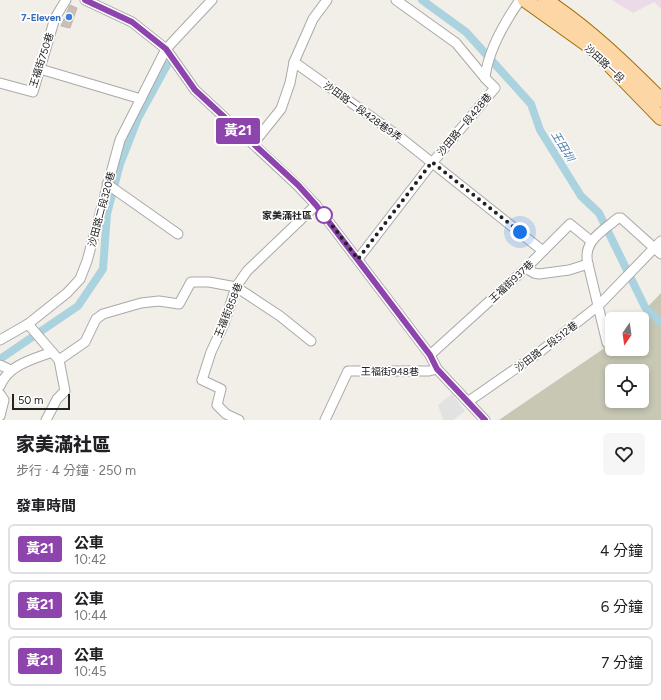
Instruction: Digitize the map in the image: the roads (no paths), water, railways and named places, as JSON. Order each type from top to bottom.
[{"type":"main road","name":"沙田路一段","points":[[525,0],[595,50],[661,118]]},
{"type":"main road","name":"沙田路一段","points":[[545,0],[597,39],[626,64],[661,100]]},
{"type":"street","name":"王福街750巷","points":[[0,83],[33,92],[55,18],[66,0]]},
{"type":"street","points":[[85,0],[132,22],[166,49],[195,90],[298,185],[316,205],[358,259],[430,355],[437,369],[469,401],[485,420]]},
{"type":"street","name":"沙田路二段320巷","points":[[0,340],[28,324],[67,293],[80,279],[87,261],[120,140],[166,49],[212,0]]},
{"type":"street","points":[[253,144],[281,108],[290,83],[294,62],[313,18],[327,0]]},
{"type":"street","points":[[396,0],[456,43],[485,78]]},
{"type":"street","name":"沙田路一段428巷","points":[[358,259],[432,162],[495,88],[485,78],[486,63],[508,17],[520,0]]},
{"type":"street","name":"沙田路一段428巷9弄","points":[[294,62],[401,138],[542,251]]},
{"type":"street","points":[[40,69],[141,99]]},
{"type":"street","points":[[107,184],[178,234]]},
{"type":"street","name":"王福街858巷","points":[[239,420],[226,414],[217,405],[221,389],[202,380],[236,287],[246,271],[316,205]]},
{"type":"street","points":[[605,335],[586,252],[591,241],[618,218],[621,218],[659,248]]},
{"type":"street","name":"王福街937巷","points":[[430,355],[526,268],[570,224],[591,241]]},
{"type":"street","name":"沙田路一段512巷","points":[[469,401],[541,352],[598,306],[659,248]]},
{"type":"street","points":[[526,268],[534,274],[539,274],[569,270],[588,264]]},
{"type":"street","points":[[59,360],[85,342],[96,320],[103,314],[141,303],[159,301],[179,304],[191,282],[209,282],[236,287],[280,316],[311,340]]},
{"type":"street","points":[[28,324],[59,360],[65,391],[57,399],[46,420]]},
{"type":"street","points":[[0,386],[11,370],[28,360],[52,352]]},
{"type":"street","points":[[0,365],[11,370]]},
{"type":"street","name":"王福街948巷","points":[[326,420],[348,371],[429,371],[437,369]]},
{"type":"street","points":[[0,394],[4,400],[0,416]]},
{"type":"waterway","name":"王田圳","points":[[422,0],[466,32],[531,104],[540,130],[581,196],[599,213],[645,307],[661,323]]},
{"type":"waterway","points":[[0,359],[78,306],[103,269],[107,214],[120,164],[138,118],[167,65]]},
{"type":"place","name":"7-Eleven","points":[[69,17]]},
{"type":"place","name":"家美滿社區","points":[[324,215]]}]
